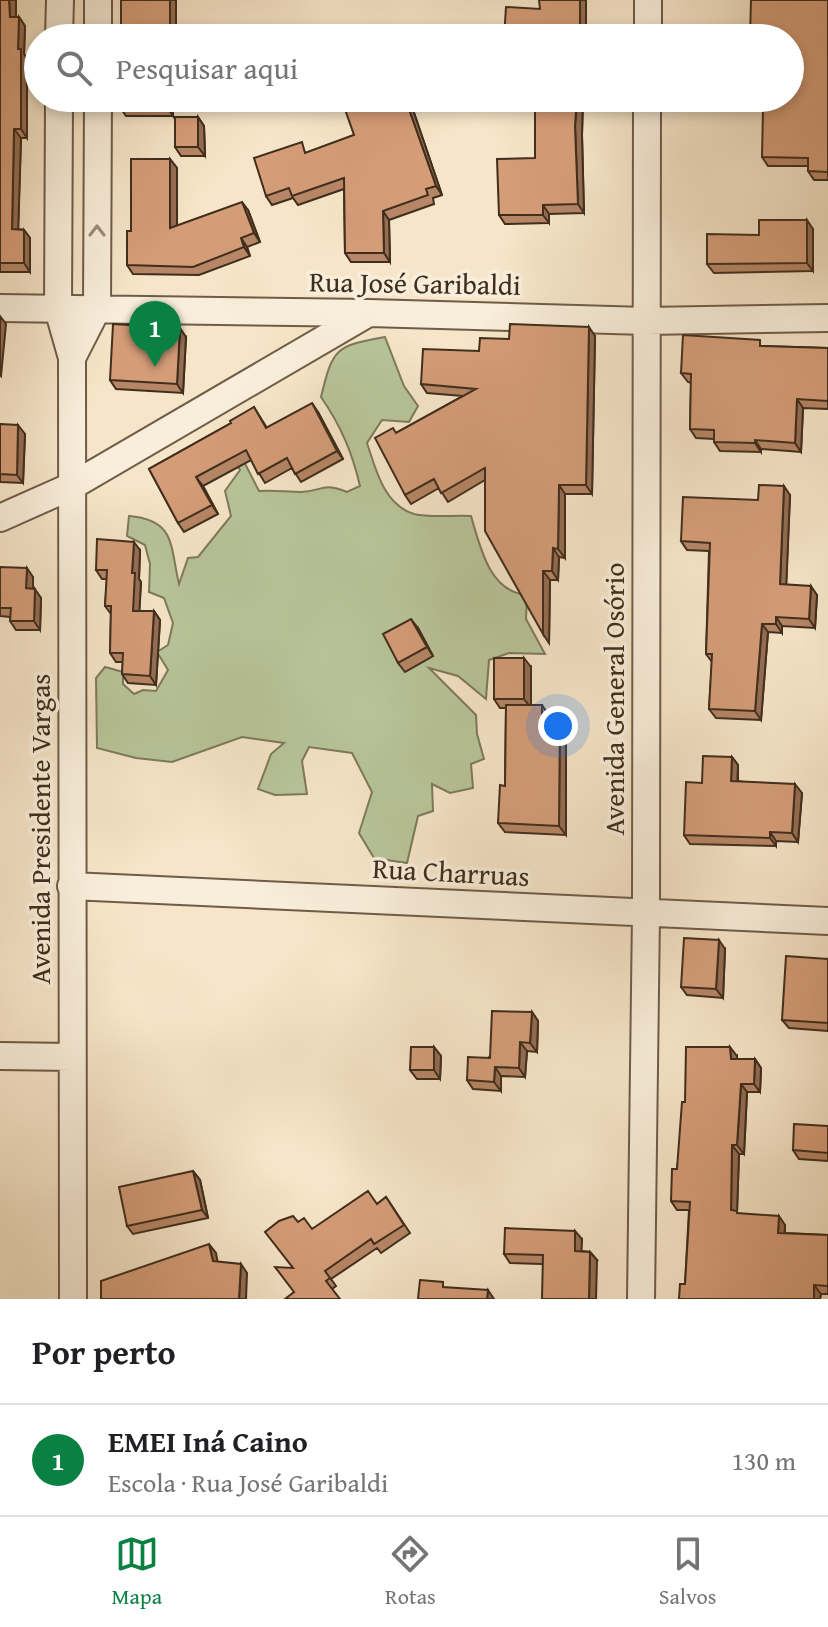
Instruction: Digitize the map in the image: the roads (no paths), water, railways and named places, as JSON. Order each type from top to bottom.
[{"type":"street","points":[[59,24],[60,0]]},
{"type":"street","points":[[98,0],[98,24]]},
{"type":"street","points":[[648,0],[648,24]]},
{"type":"street","name":"Avenida Presidente Vargas","points":[[59,112],[58,309],[72,358],[73,1299]]},
{"type":"street","name":"Avenida Presidente Vargas","points":[[72,358],[97,309],[98,112]]},
{"type":"street","name":"Avenida General Osório","points":[[641,1299],[646,913],[647,112]]},
{"type":"street","name":"Rua José Garibaldi","points":[[0,308],[369,313],[646,321],[828,318]]},
{"type":"street","points":[[0,518],[72,486],[369,313]]},
{"type":"street","name":"Rua Charruas","points":[[71,886],[828,921]]},
{"type":"street","points":[[0,1056],[72,1057]]},
{"type":"place","name":"EMEI Iná Caino","points":[[155,367]]}]
